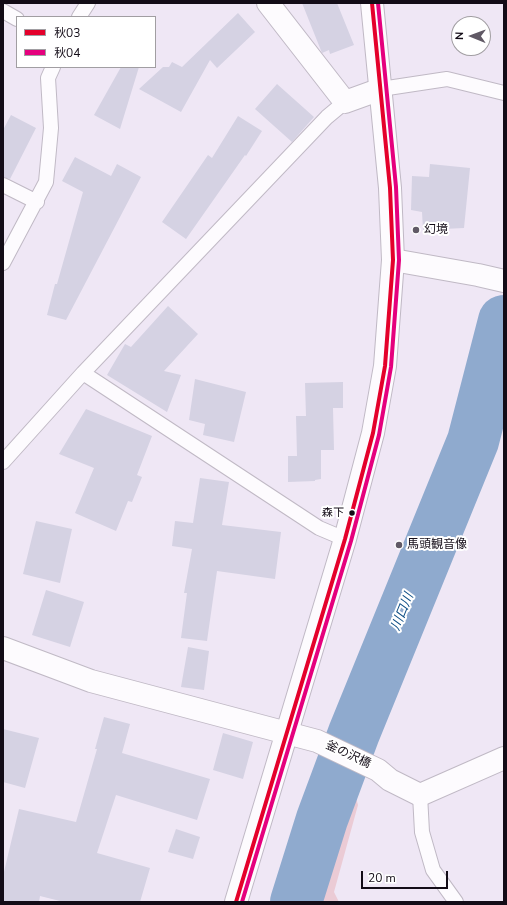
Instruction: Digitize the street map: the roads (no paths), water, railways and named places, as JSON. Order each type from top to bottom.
[{"type":"main road","points":[[268,3],[346,102],[381,89]]},
{"type":"main road","points":[[236,902],[285,732],[345,539],[373,433],[385,366],[393,260],[381,89],[372,3]]},
{"type":"main road","points":[[393,260],[504,281]]},
{"type":"main road","name":"釜の沢橋","points":[[3,648],[91,681],[318,741],[378,770],[390,780],[420,795]]},
{"type":"main road","points":[[420,795],[504,758]]},
{"type":"lane","points":[[80,16],[88,3]]},
{"type":"lane","points":[[3,11],[16,18]]},
{"type":"lane","points":[[3,263],[46,182],[51,128],[48,78],[53,68]]},
{"type":"lane","points":[[381,89],[447,79],[504,93]]},
{"type":"lane","points":[[3,464],[83,373],[327,117],[346,102]]},
{"type":"lane","points":[[3,185],[36,202]]},
{"type":"lane","points":[[83,373],[319,528],[345,539]]},
{"type":"lane","points":[[420,795],[422,832],[433,870],[456,902]]},
{"type":"waterway","name":"川口川","points":[[296,902],[322,819],[354,733],[473,441],[504,321]]},
{"type":"place","name":"幻境","points":[[416,230]]},
{"type":"place","name":"森下","points":[[352,513]]},
{"type":"place","name":"馬頭観音像","points":[[399,545]]}]
